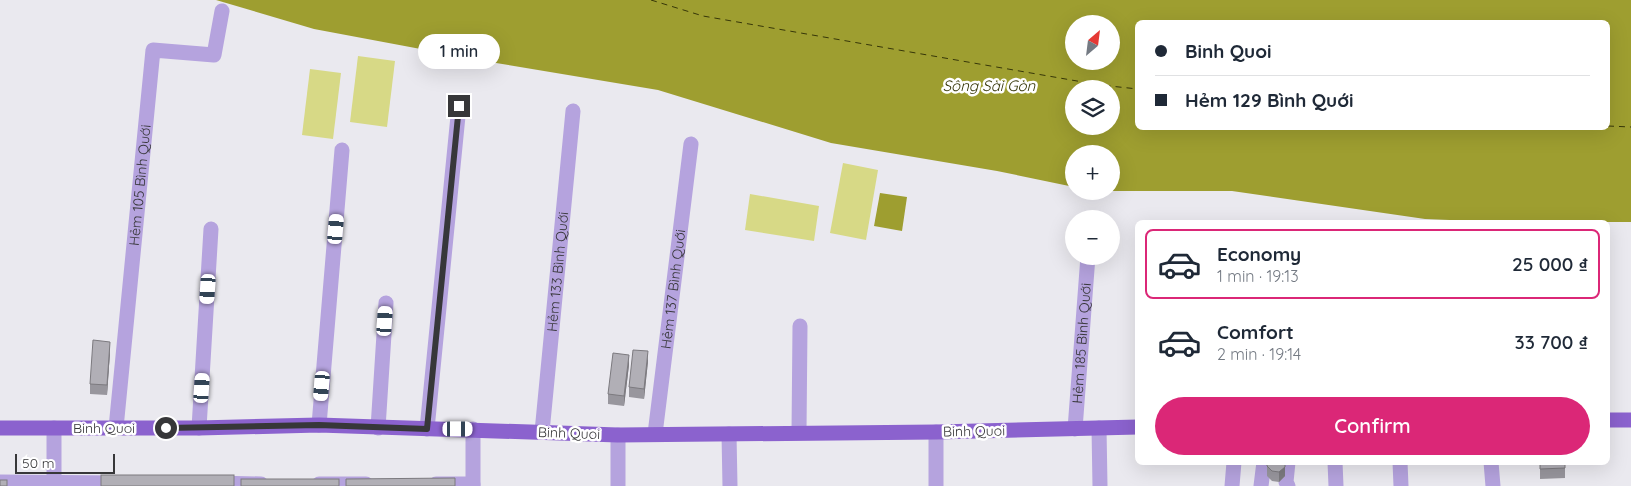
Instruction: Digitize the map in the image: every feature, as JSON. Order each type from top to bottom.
[{"type":"main road","points":[[1610,420],[1631,420]]},
{"type":"main road","name":"Binh Quoi","points":[[0,428],[199,428],[319,425],[618,435],[936,432],[1135,426]]},
{"type":"street","name":"Hẻm 105 Bình Quới","points":[[116,428],[153,50],[214,55],[222,11]]},
{"type":"street","points":[[427,429],[459,106]]},
{"type":"street","name":"Hẻm 133 Bình Quới","points":[[542,432],[573,111]]},
{"type":"street","name":"Hẻm 137 Bình Quới","points":[[656,434],[691,144]]},
{"type":"street","points":[[319,425],[342,150]]},
{"type":"street","points":[[199,428],[212,229]]},
{"type":"street","name":"Hẻm 185 Bình Quới","points":[[1075,429],[1087,265]]},
{"type":"street","points":[[378,428],[386,304]]},
{"type":"street","points":[[799,432],[800,326]]},
{"type":"street","points":[[1631,420],[1631,426]]},
{"type":"street","points":[[54,428],[54,484]]},
{"type":"street","points":[[1098,428],[1100,486]]},
{"type":"street","points":[[423,484],[473,485],[473,430]]},
{"type":"street","points":[[936,432],[936,486]]},
{"type":"street","points":[[728,434],[730,486]]},
{"type":"street","points":[[618,435],[618,486]]},
{"type":"street","points":[[1232,486],[1234,465]]},
{"type":"street","points":[[1261,486],[1264,465]]},
{"type":"street","points":[[1288,465],[1286,482],[1288,486]]},
{"type":"street","points":[[1335,465],[1336,486]]},
{"type":"street","points":[[1400,465],[1401,486]]},
{"type":"street","points":[[1491,465],[1493,486]]},
{"type":"street","points":[[0,482],[54,484],[134,483]]},
{"type":"street","points":[[203,483],[273,484]]},
{"type":"street","points":[[303,484],[383,484]]},
{"type":"green space","points":[[358,56],[395,61],[387,127],[350,122]]},
{"type":"green space","points":[[310,69],[341,73],[333,139],[302,135]]},
{"type":"green space","points":[[843,163],[878,170],[866,240],[830,233]]},
{"type":"green space","points":[[750,194],[819,206],[814,241],[745,230]]},
{"type":"water","name":"Sông Sài Gòn","points":[[216,0],[1631,0],[1631,222],[1610,222],[1610,220],[1425,219],[1232,191],[1120,191],[1120,145],[1065,145],[1065,185],[997,171],[831,143],[658,90],[490,62],[314,29]]},
{"type":"water","points":[[880,193],[907,197],[902,231],[874,226]]},
{"type":"building","points":[[93,340],[110,342],[107,385],[90,384]]},
{"type":"building","points":[[633,350],[648,351],[644,389],[629,387]]},
{"type":"building","points":[[613,353],[629,355],[624,396],[608,394]]},
{"type":"building","points":[[1285,465],[1285,467],[1279,472],[1272,471],[1267,466]]},
{"type":"building","points":[[1540,465],[1565,465],[1565,468],[1540,469]]},
{"type":"building","points":[[101,475],[234,475],[234,486],[101,486]]},
{"type":"building","points":[[455,478],[455,486],[346,486],[346,479]]},
{"type":"building","points":[[241,479],[339,479],[339,486],[241,486]]},
{"type":"building","points":[[0,480],[7,480],[7,486],[0,486]]},
{"type":"ferry route","points":[[651,0],[703,16],[1100,85],[1135,89]]},
{"type":"ferry route","points":[[1610,126],[1631,127]]},
{"type":"route","points":[[166,428],[319,425],[427,429],[459,106]]}]
